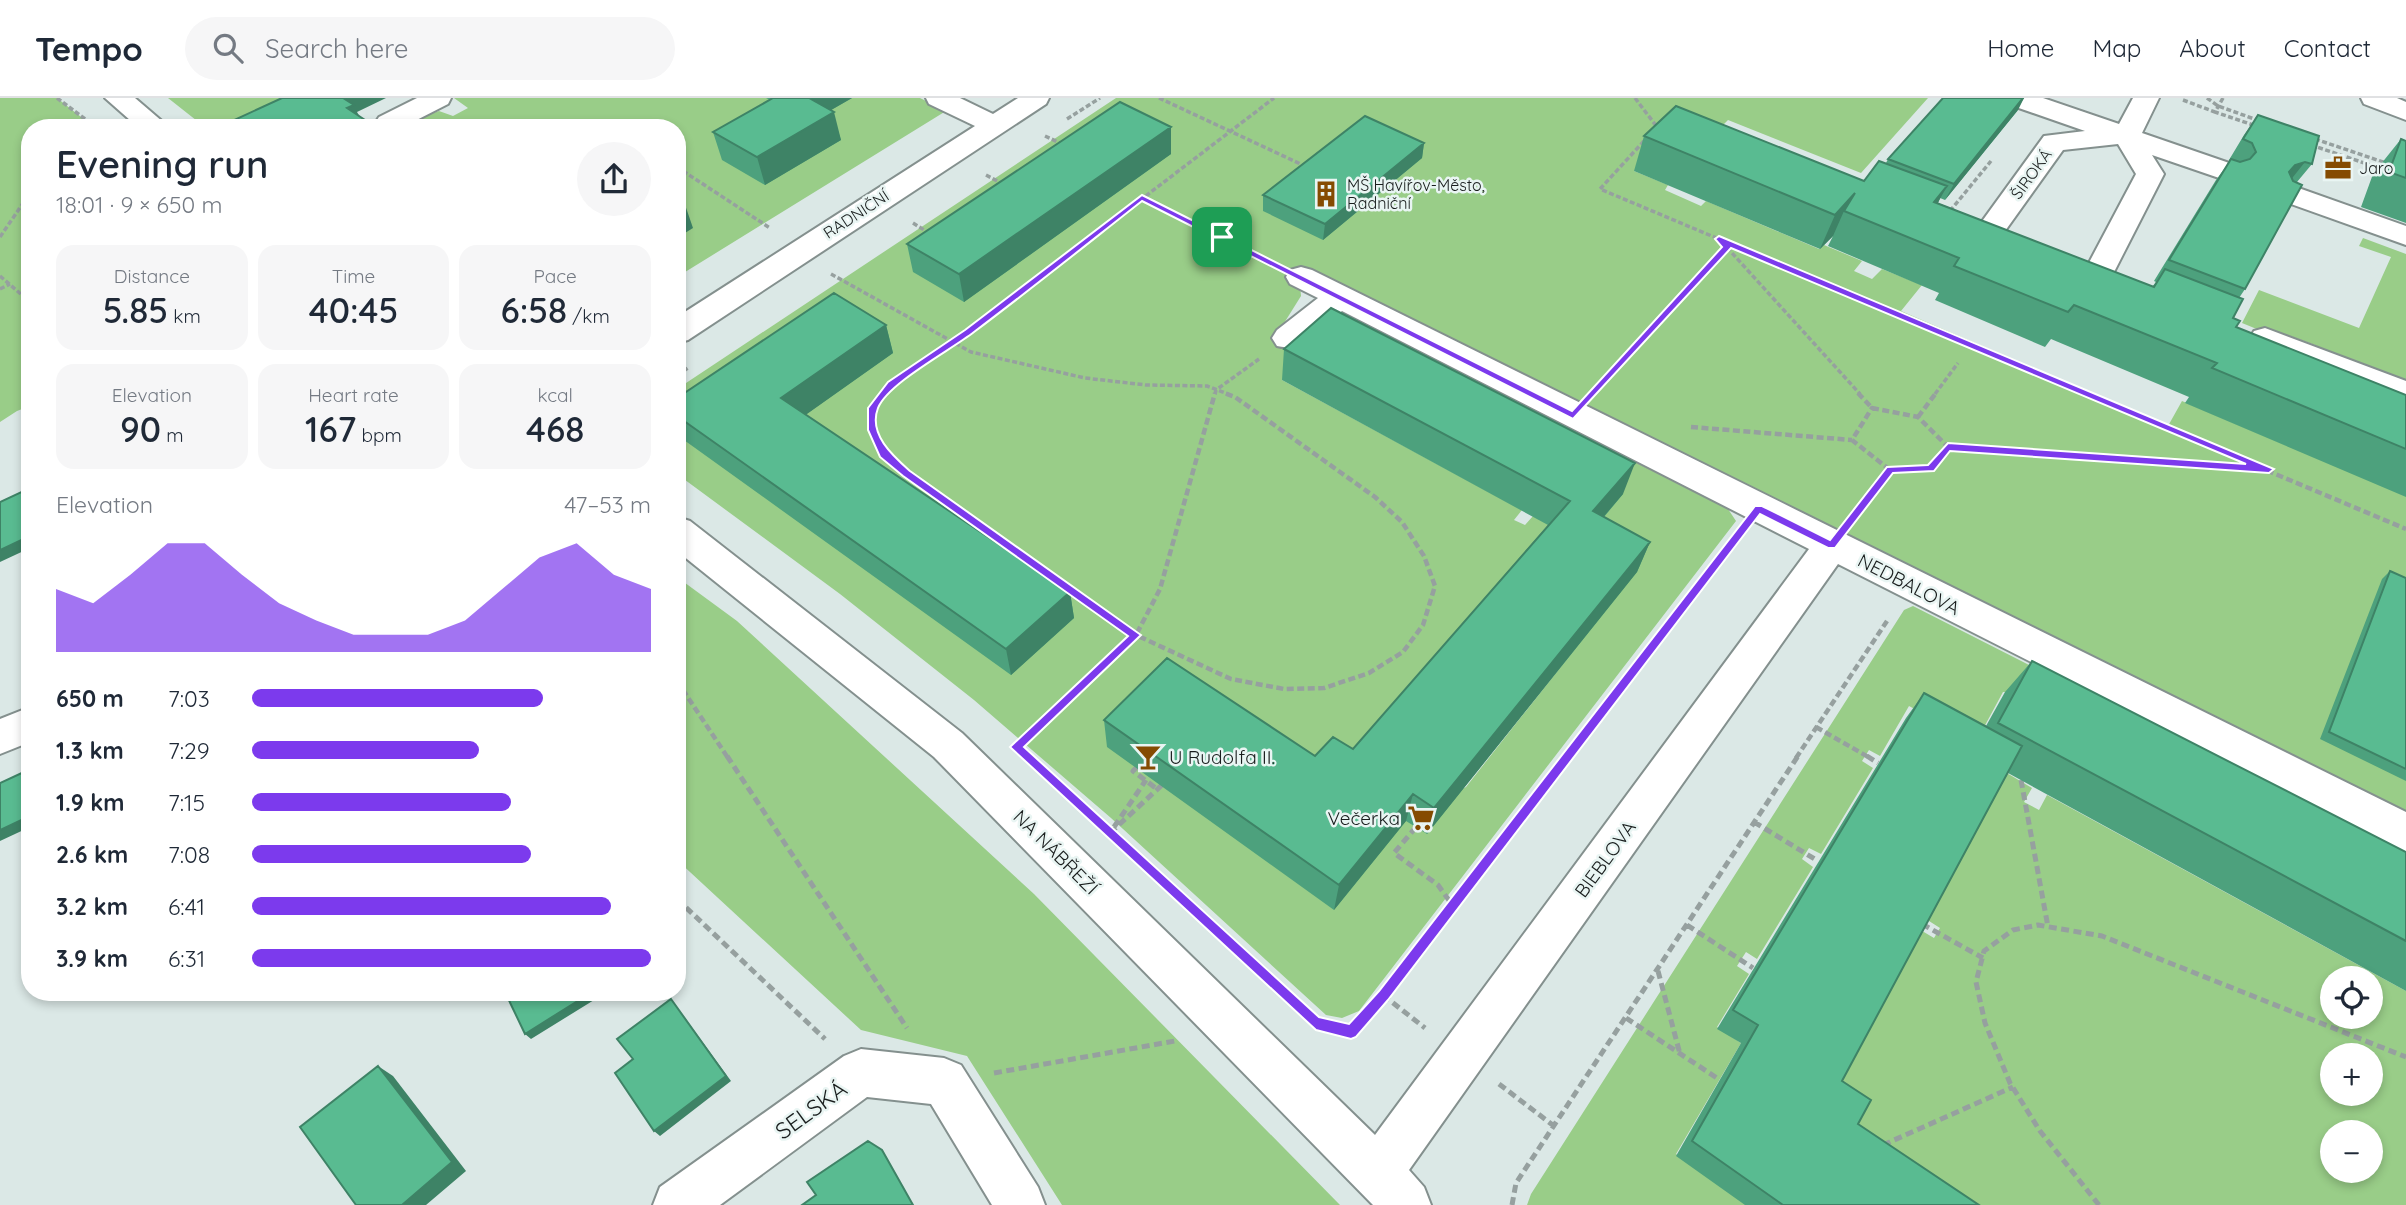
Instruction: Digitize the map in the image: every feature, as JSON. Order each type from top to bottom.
[{"type":"street","points":[[118,98],[145,119]]},
{"type":"street","points":[[397,119],[438,98]]},
{"type":"street","points":[[939,98],[993,124]]},
{"type":"street","name":"RADNIČNÍ","points":[[686,326],[1036,98]]},
{"type":"street","points":[[2099,274],[2150,174],[2127,136],[2146,98]]},
{"type":"street","points":[[2374,98],[2406,112]]},
{"type":"street","name":"ŠIROKÁ","points":[[2023,100],[2225,171]]},
{"type":"street","name":"ŠIROKÁ","points":[[1991,232],[2054,142],[2127,136]]},
{"type":"street","points":[[2290,194],[2406,236]]},
{"type":"street","name":"NEDBALOVA","points":[[1301,277],[2406,833]]},
{"type":"street","points":[[1288,338],[1339,297]]},
{"type":"street","points":[[2239,329],[2406,394]]},
{"type":"street","name":"NA NÁBŘEŽÍ","points":[[686,538],[948,745],[1378,1172],[1406,1205]]},
{"type":"street","name":"BIEBLOVA","points":[[1378,1172],[1832,545]]},
{"type":"street","points":[[0,737],[21,728]]},
{"type":"street","name":"SELSKÁ","points":[[678,1205],[861,1073],[944,1082]]},
{"type":"street","points":[[944,1082],[1020,1205]]},
{"type":"path","points":[[57,98],[84,119]]},
{"type":"path","points":[[1159,98],[1309,168]]},
{"type":"path","points":[[831,274],[951,343],[971,352],[1085,378],[1207,386],[1235,397],[1375,496],[1402,522],[1424,556],[1435,586],[1423,625],[1403,652],[1369,673],[1324,688],[1284,689],[1231,679],[1136,635],[906,473],[884,454],[873,430],[873,408],[891,384],[951,343],[1274,98]]},
{"type":"path","points":[[1635,98],[1658,126],[1600,190],[2269,469],[2406,529]]},
{"type":"path","points":[[2179,98],[2266,130]]},
{"type":"path","points":[[2207,98],[2218,106],[2269,123]]},
{"type":"path","points":[[2215,112],[2223,98]]},
{"type":"path","points":[[1043,135],[1064,145]]},
{"type":"path","points":[[2306,136],[2393,166]]},
{"type":"path","points":[[2304,143],[2393,173]]},
{"type":"path","points":[[686,173],[773,230]]},
{"type":"path","points":[[984,174],[1005,185]]},
{"type":"path","points":[[1142,198],[1301,277]]},
{"type":"path","points":[[0,237],[21,206]]},
{"type":"path","points":[[911,222],[931,234]]},
{"type":"path","points":[[1719,239],[1872,408],[1918,416],[1948,447],[2269,469]]},
{"type":"path","points":[[1573,416],[1727,247]]},
{"type":"path","points":[[0,276],[21,294]]},
{"type":"path","points":[[0,289],[10,285]]},
{"type":"path","points":[[1016,747],[1136,635],[1160,589],[1216,390],[1288,338]]},
{"type":"path","points":[[1918,416],[1958,363]]},
{"type":"path","points":[[1852,440],[1872,408]]},
{"type":"path","points":[[1689,427],[1852,440],[1890,470],[1931,468],[1948,447]]},
{"type":"path","points":[[1832,545],[1890,470]]},
{"type":"path","points":[[1035,764],[1316,1023],[1351,1032],[1384,995],[1759,509]]},
{"type":"path","points":[[1512,1205],[1516,1183],[1911,585]]},
{"type":"path","points":[[686,695],[944,1082],[1234,1030]]},
{"type":"path","points":[[1816,727],[1878,763]]},
{"type":"path","points":[[1005,738],[1025,755]]},
{"type":"path","points":[[1110,833],[1160,787],[1133,771],[1137,767]]},
{"type":"path","points":[[1110,833],[1146,780]]},
{"type":"path","points":[[2021,780],[2048,927]]},
{"type":"path","points":[[1754,822],[1818,861]]},
{"type":"path","points":[[1416,827],[1394,853],[1438,885],[1452,906]]},
{"type":"path","points":[[686,908],[861,1073]]},
{"type":"path","points":[[1917,921],[1983,957]]},
{"type":"path","points":[[1687,925],[1753,968]]},
{"type":"path","points":[[2099,1205],[2040,1131],[2013,1087],[1985,1023],[1976,982],[1984,951],[2013,930],[2038,925],[2102,936],[2406,1057]]},
{"type":"path","points":[[1658,970],[1680,1054]]},
{"type":"path","points":[[1626,1018],[1720,1080]]},
{"type":"path","points":[[1873,1149],[2013,1087]]},
{"type":"green space","points":[[0,98],[57,98],[84,119],[21,119],[21,409],[0,422]]},
{"type":"green space","points":[[168,98],[318,98],[286,119],[195,119]]},
{"type":"green space","points":[[454,98],[920,98],[946,111],[686,271],[686,119],[415,119],[439,111],[453,116],[468,108]]},
{"type":"green space","points":[[1116,98],[1928,98],[1861,173],[1728,120],[1715,133],[1634,171],[1668,185],[1665,190],[1701,206],[1706,201],[1819,249],[1824,245],[1862,261],[1854,271],[1872,279],[1882,269],[1922,285],[1901,311],[2168,426],[2182,401],[2406,496],[2406,823],[1300,285],[1301,296],[1276,336],[1304,360],[1282,380],[1522,510],[1514,520],[1525,525],[1533,516],[1559,530],[1406,818],[1466,787],[1637,570],[1358,322],[1728,509],[1736,521],[1359,1011],[1342,1018],[1326,1015],[1111,818],[974,700],[840,594],[686,481],[686,383]]},
{"type":"green space","points":[[2363,238],[2406,254],[2406,388],[2313,351],[2315,345],[2268,328],[2264,332],[2242,323],[2259,290],[2359,328],[2391,257],[2359,246]]},
{"type":"green space","points":[[686,584],[737,621],[1034,894],[1340,1205],[1062,1205],[967,1056],[861,1030],[686,868]]},
{"type":"green space","points":[[1913,606],[2406,857],[2005,692],[1976,742],[1909,706],[1880,756],[1869,750],[1862,761],[1873,768],[1821,854],[1809,848],[1802,859],[1813,867],[1757,959],[1746,952],[1737,966],[1749,974],[1717,1027],[1741,1043],[1676,1154],[1747,1205],[1527,1205],[1531,1194],[1904,610]]},
{"type":"green space","points":[[2000,769],[2032,788],[2024,802],[2039,810],[2047,795],[2360,966],[2320,966],[2320,1029],[2383,1029],[2383,978],[2406,991],[2406,1205],[1934,1205],[1822,1094],[1912,925],[1934,938],[1940,928],[1918,914]]},
{"type":"building","points":[[282,98],[343,98],[354,105],[347,108],[364,119],[236,119]]},
{"type":"building","points":[[773,98],[809,98],[834,112],[757,157],[713,132]]},
{"type":"building","points":[[1943,98],[2023,98],[1954,184],[1888,159]]},
{"type":"building","points":[[1120,102],[1171,127],[959,274],[907,244]]},
{"type":"building","points":[[1676,106],[1864,181],[1879,161],[1947,186],[1934,202],[2154,287],[2165,269],[2243,299],[2233,318],[2240,321],[2236,327],[2406,395],[2406,449],[2212,368],[2217,363],[2074,305],[2068,312],[1954,266],[1959,258],[1844,211],[1855,193],[1835,215],[1644,136]]},
{"type":"building","points":[[2258,115],[2319,136],[2312,164],[2305,162],[2295,165],[2289,172],[2293,181],[2302,185],[2245,289],[2169,260],[2231,159],[2240,162],[2250,159],[2256,152],[2252,143],[2243,139]]},
{"type":"building","name":"MŠ Havířov-Město, Radniční","points":[[1365,116],[1424,143],[1325,224],[1263,195]]},
{"type":"building","points":[[2401,139],[2406,141],[2406,178],[2389,172]]},
{"type":"building","points":[[834,293],[886,325],[781,398],[1070,592],[1006,649],[686,422],[686,392]]},
{"type":"building","points":[[1331,308],[1635,463],[1593,511],[1650,542],[1434,808],[1413,794],[1339,885],[1104,720],[1167,658],[1315,756],[1333,737],[1353,749],[1570,501],[1284,349]]},
{"type":"building","points":[[21,492],[21,540],[0,550],[0,502]]},
{"type":"building","points":[[2390,571],[2406,578],[2406,769],[2329,732]]},
{"type":"building","points":[[2032,661],[2406,852],[2406,941],[1998,723]]},
{"type":"building","points":[[1924,693],[2022,746],[1842,1081],[1871,1100],[1858,1124],[1979,1205],[1783,1205],[1692,1141],[1758,1025],[1733,1010]]},
{"type":"building","points":[[21,773],[21,820],[0,830],[0,783]]},
{"type":"building","points":[[509,1001],[578,1001],[525,1034]]},
{"type":"building","points":[[668,1001],[672,1001],[726,1076],[654,1131],[615,1073],[633,1059],[617,1039]]},
{"type":"building","points":[[378,1066],[452,1162],[402,1205],[356,1205],[300,1127]]},
{"type":"building","points":[[868,1141],[882,1150],[913,1205],[802,1205],[816,1195],[807,1182]]},
{"type":"place","name":"Jaro","points":[[2338,168]]},
{"type":"place","name":"MŠ Havířov-Město, Radniční","points":[[1326,194]]},
{"type":"place","name":"U Rudolfa II.","points":[[1148,757]]},
{"type":"place","name":"Večerka","points":[[1421,818]]},
{"type":"route","points":[[1142,198],[1222,237],[1573,416],[1727,247],[1719,239],[2269,469],[1948,447],[1931,468],[1890,470],[1832,545],[1759,509],[1384,995],[1351,1032],[1316,1023],[1016,747],[1136,635],[906,473],[884,454],[873,430],[873,408],[891,384],[968,332],[1142,198]]}]
